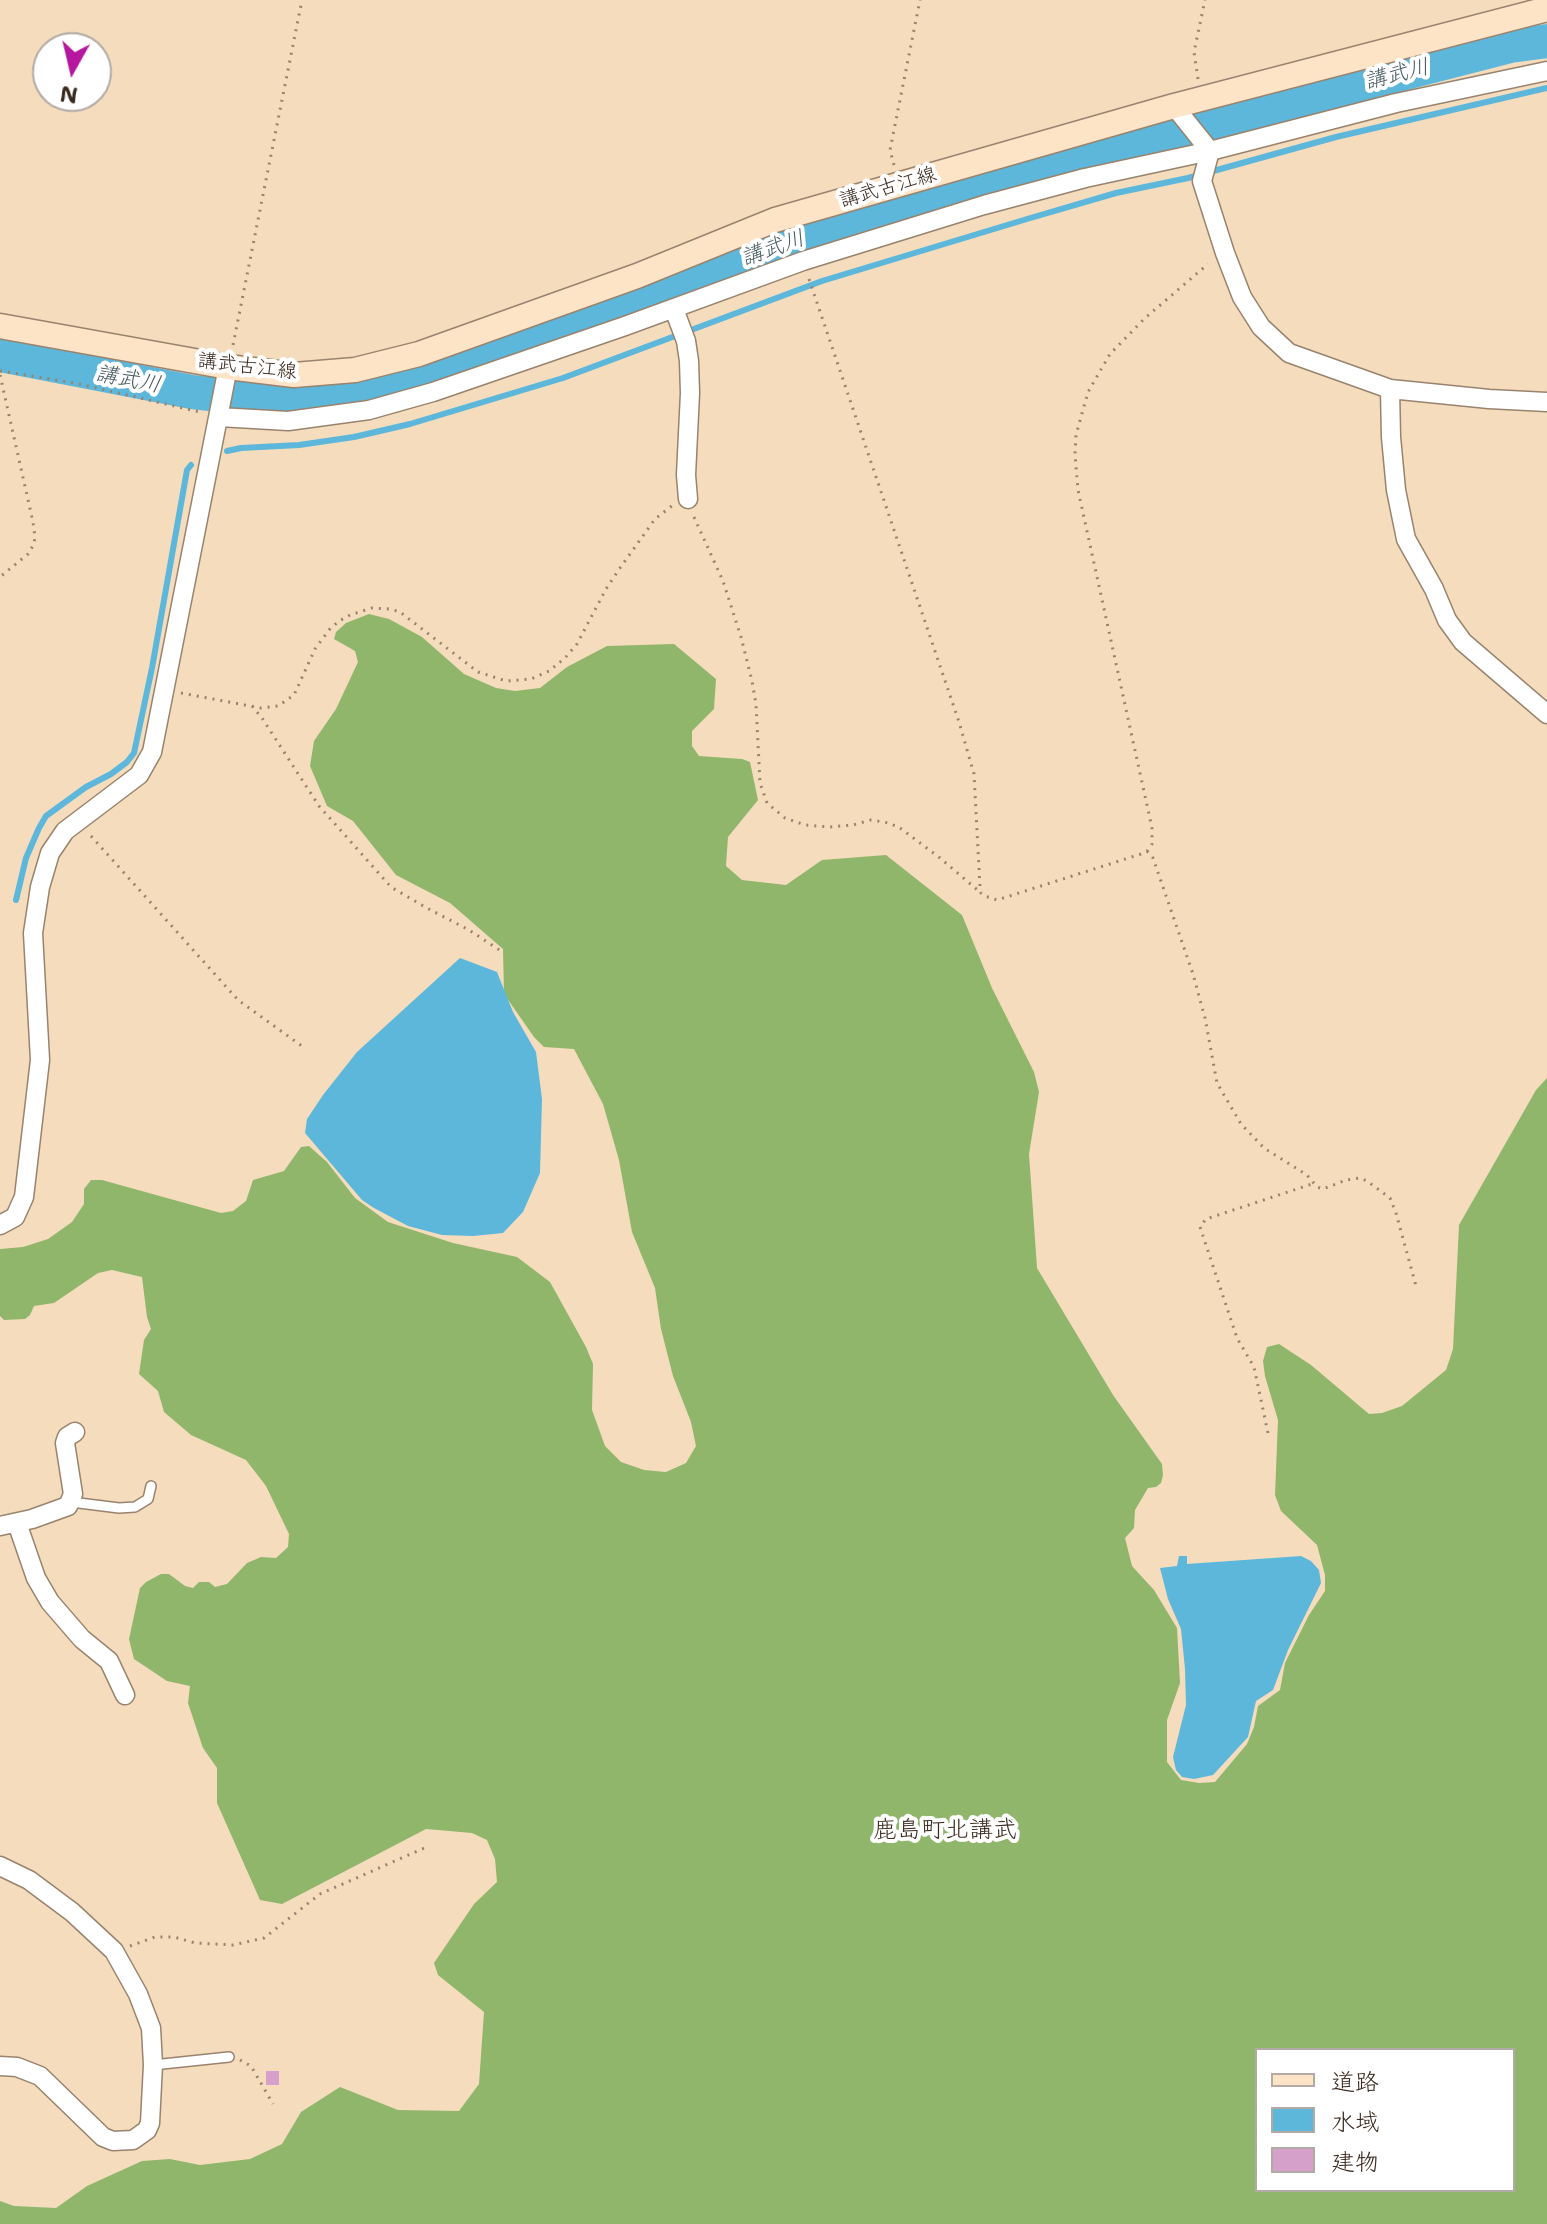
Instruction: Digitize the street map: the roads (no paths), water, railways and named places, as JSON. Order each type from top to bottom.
[{"type":"main road","name":"講武古江線","points":[[0,326],[227,374],[294,375],[355,370],[419,354],[637,276],[775,220],[899,185],[1180,115],[1203,99],[1547,9]]},
{"type":"street","points":[[220,414],[288,421],[369,410],[433,392],[803,261],[984,205],[1396,103],[1547,71]]},
{"type":"street","points":[[1180,115],[1207,148],[1202,181],[1242,297],[1261,327],[1289,353],[1390,389],[1547,402]]},
{"type":"street","points":[[674,309],[684,336],[690,393],[686,475],[688,499]]},
{"type":"street","points":[[0,1225],[15,1217],[24,1197],[26,1182],[40,1060],[33,933],[40,887],[50,853],[65,831],[139,775],[152,752],[227,374]]},
{"type":"street","points":[[1390,389],[1396,490],[1406,539],[1434,589],[1447,620],[1463,642],[1547,714]]},
{"type":"street","points":[[75,1432],[67,1437],[65,1443],[73,1494],[71,1502],[64,1510],[9,1524],[50,1602],[82,1639],[109,1661],[125,1695]]},
{"type":"street","points":[[0,1866],[29,1880],[72,1912],[114,1951],[138,1994],[151,2028],[152,2113],[147,2130],[133,2140],[113,2141],[97,2133],[40,2076],[17,2067],[0,2066]]},
{"type":"lane","points":[[71,1502],[135,1507],[148,1499],[151,1486]]},
{"type":"lane","points":[[153,2065],[229,2057]]},
{"type":"water","points":[[460,958],[497,972],[513,1012],[536,1052],[542,1099],[540,1173],[523,1212],[503,1233],[442,1235],[408,1226],[362,1200],[305,1133],[307,1119],[357,1052]]},
{"type":"water","points":[[1179,1556],[1187,1556],[1187,1564],[1301,1556],[1319,1570],[1321,1583],[1288,1650],[1273,1690],[1256,1701],[1248,1737],[1213,1775],[1194,1779],[1182,1777],[1176,1770],[1173,1757],[1186,1705],[1185,1669],[1181,1629],[1168,1599],[1160,1568],[1177,1566]]},
{"type":"waterway","name":"講武川","points":[[0,355],[192,392],[272,401],[333,400],[419,374],[853,221],[1122,146],[1510,46],[1547,41]]},
{"type":"waterway","points":[[227,451],[354,437],[410,424],[563,378],[822,281],[1027,219],[1336,137],[1547,88]]},
{"type":"waterway","points":[[16,900],[26,858],[46,816],[86,787],[111,774],[134,753],[187,470],[191,465]]},
{"type":"district","name":"鹿島町北講武","points":[[945,1831]]}]
